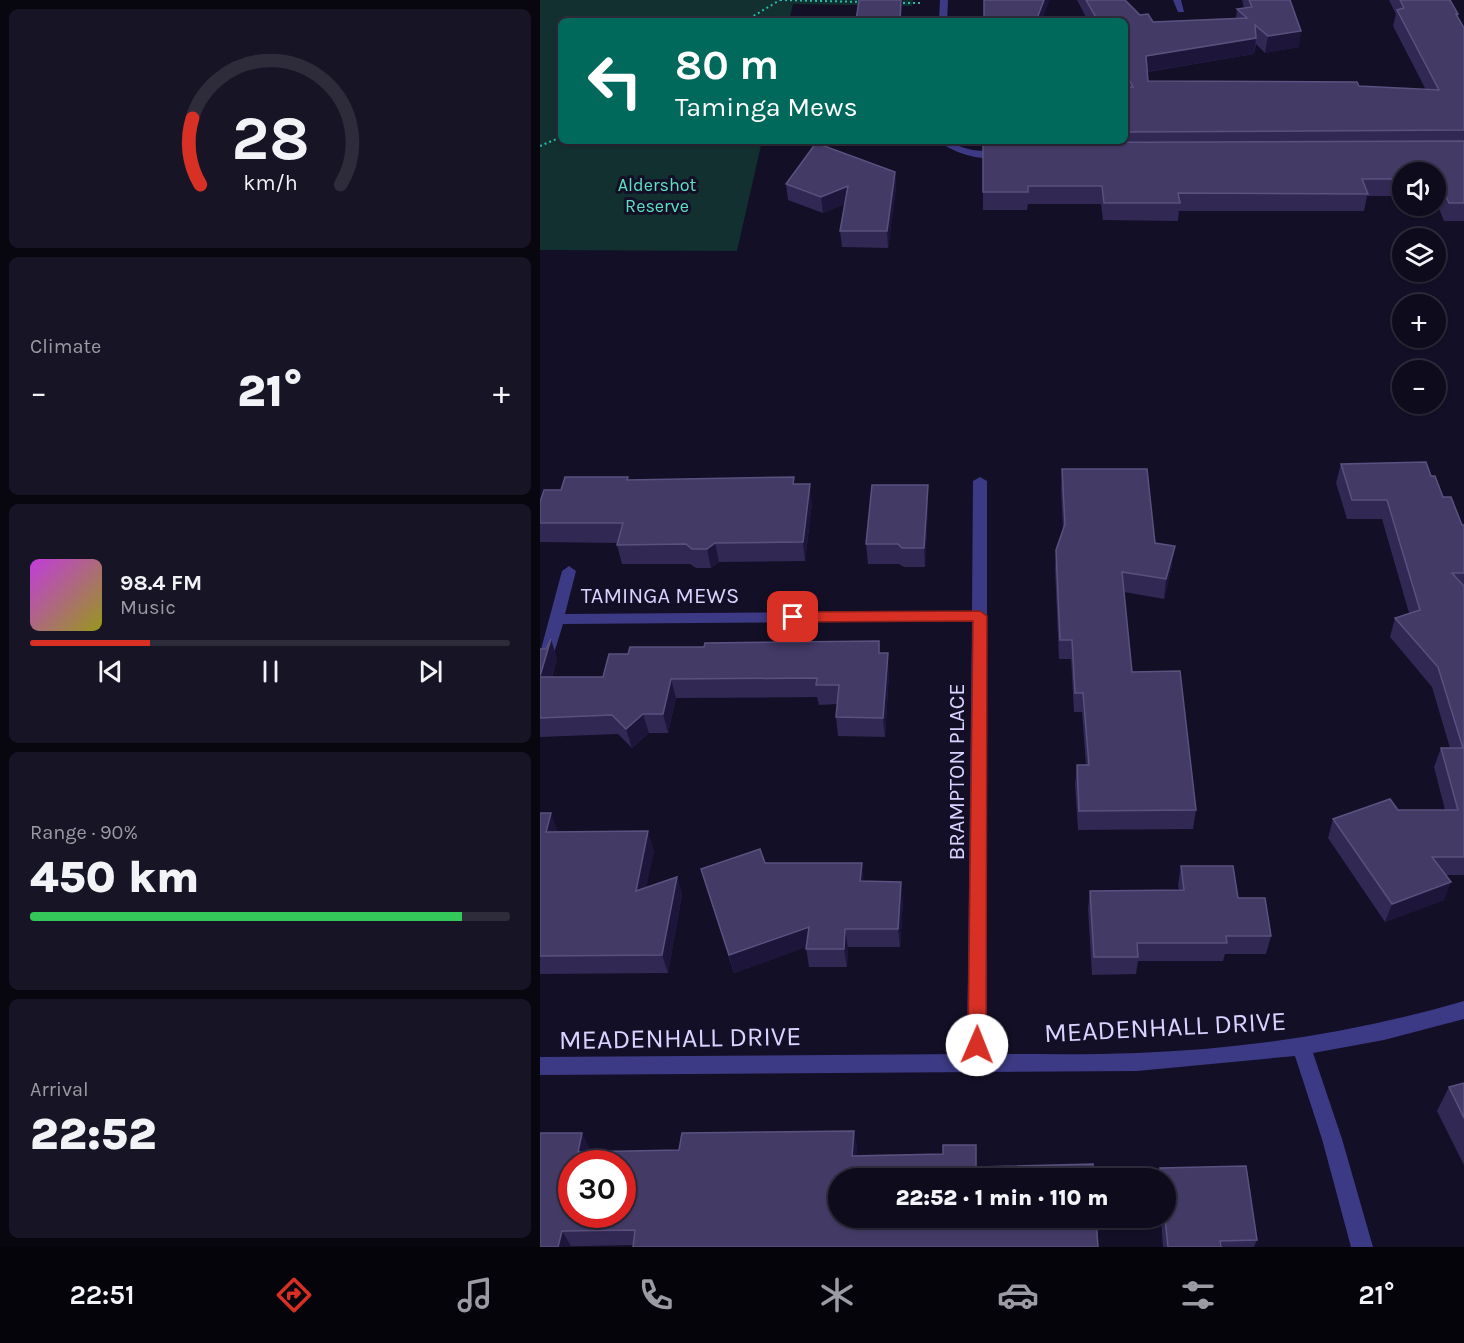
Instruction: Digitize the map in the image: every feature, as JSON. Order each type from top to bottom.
[{"type":"street","points":[[1177,0],[1181,10]]},
{"type":"street","points":[[943,18],[944,2]]},
{"type":"street","points":[[949,144],[961,151],[981,155],[1016,155]]},
{"type":"street","name":"BRAMPTON PLACE","points":[[977,1062],[980,481]]},
{"type":"street","name":"TAMINGA MEWS","points":[[546,662],[569,571]]},
{"type":"street","name":"TAMINGA MEWS","points":[[557,619],[980,616]]},
{"type":"street","name":"MEADENHALL DRIVE","points":[[540,1066],[1137,1062],[1224,1056],[1301,1046],[1423,1023],[1464,1010]]},
{"type":"street","points":[[1301,1046],[1332,1139],[1362,1247]]},
{"type":"path","points":[[750,18],[780,0],[869,2]]},
{"type":"path","points":[[891,2],[944,2]]},
{"type":"path","points":[[540,146],[558,138]]},
{"type":"green space","name":"Aldershot Reserve","points":[[540,0],[913,0],[912,6],[793,4],[790,18],[558,18],[558,144],[761,144],[737,251],[540,250]]},
{"type":"building","points":[[859,0],[901,0],[900,18],[856,18]]},
{"type":"building","points":[[984,0],[1044,0],[1037,18],[984,18]]},
{"type":"building","points":[[1086,0],[1125,0],[1140,15],[1148,14],[1153,22],[1247,18],[1237,9],[1252,7],[1249,0],[1290,0],[1301,31],[1268,36],[1255,25],[1256,38],[1146,56],[1148,81],[1357,82],[1359,86],[1439,90],[1397,10],[1404,8],[1400,0],[1450,0],[1464,28],[1464,130],[1128,132],[1128,87],[1133,87],[1128,78],[1128,18],[1096,18]]},
{"type":"building","points":[[1464,141],[1464,203],[1449,203],[1446,196],[1446,162],[1392,162],[1392,179],[1362,179],[1368,194],[1178,193],[1180,203],[1104,203],[1102,186],[1028,186],[1028,192],[983,192],[983,144]]},
{"type":"building","points":[[815,144],[895,172],[887,231],[840,231],[848,186],[821,197],[786,184]]},
{"type":"building","points":[[1426,462],[1431,476],[1435,476],[1443,497],[1451,497],[1462,525],[1464,525],[1464,573],[1452,573],[1464,586],[1464,857],[1432,857],[1451,882],[1392,904],[1333,819],[1390,799],[1398,810],[1458,810],[1441,748],[1463,748],[1438,667],[1395,618],[1420,610],[1387,500],[1352,500],[1341,464]]},
{"type":"building","points":[[1062,469],[1147,469],[1155,543],[1175,546],[1166,579],[1122,572],[1132,672],[1180,671],[1196,810],[1079,811],[1077,765],[1089,765],[1083,693],[1075,693],[1072,640],[1060,640],[1056,550],[1065,524]]},
{"type":"building","points":[[565,477],[628,477],[627,480],[794,477],[793,484],[810,484],[803,542],[715,543],[707,549],[692,549],[686,544],[617,545],[623,523],[540,523],[540,502],[544,490],[561,490]]},
{"type":"building","points":[[872,485],[928,485],[924,548],[902,548],[898,544],[866,544]]},
{"type":"building","points":[[551,639],[540,676],[540,649],[546,649]]},
{"type":"building","points":[[879,641],[879,653],[888,653],[883,718],[836,717],[839,685],[816,685],[817,678],[671,679],[663,714],[643,714],[626,729],[612,715],[540,718],[540,677],[603,677],[609,654],[628,654],[630,647],[704,647],[705,643]]},
{"type":"building","points":[[540,813],[551,813],[546,832],[648,831],[636,891],[677,877],[662,955],[540,956]]},
{"type":"building","points":[[760,849],[765,863],[862,863],[860,881],[901,882],[898,929],[845,929],[844,949],[806,949],[809,927],[729,955],[701,869]]},
{"type":"building","points":[[1181,866],[1233,866],[1238,898],[1265,898],[1271,936],[1226,936],[1227,943],[1137,943],[1138,957],[1094,957],[1090,891],[1184,890]]},
{"type":"building","points":[[1464,1083],[1464,1118],[1449,1087]]},
{"type":"building","points":[[854,1131],[852,1156],[943,1154],[943,1145],[976,1145],[976,1167],[1093,1164],[1093,1168],[828,1168],[828,1228],[1097,1228],[1098,1247],[633,1247],[635,1230],[562,1231],[558,1247],[540,1247],[540,1133],[582,1133],[578,1150],[558,1150],[558,1228],[636,1228],[636,1151],[679,1150],[682,1133]]},
{"type":"building","points":[[1246,1166],[1257,1240],[1220,1241],[1221,1247],[1168,1247],[1166,1228],[1176,1228],[1176,1168],[1160,1168]]},
{"type":"route","points":[[793,617],[980,616],[977,1045]]}]
